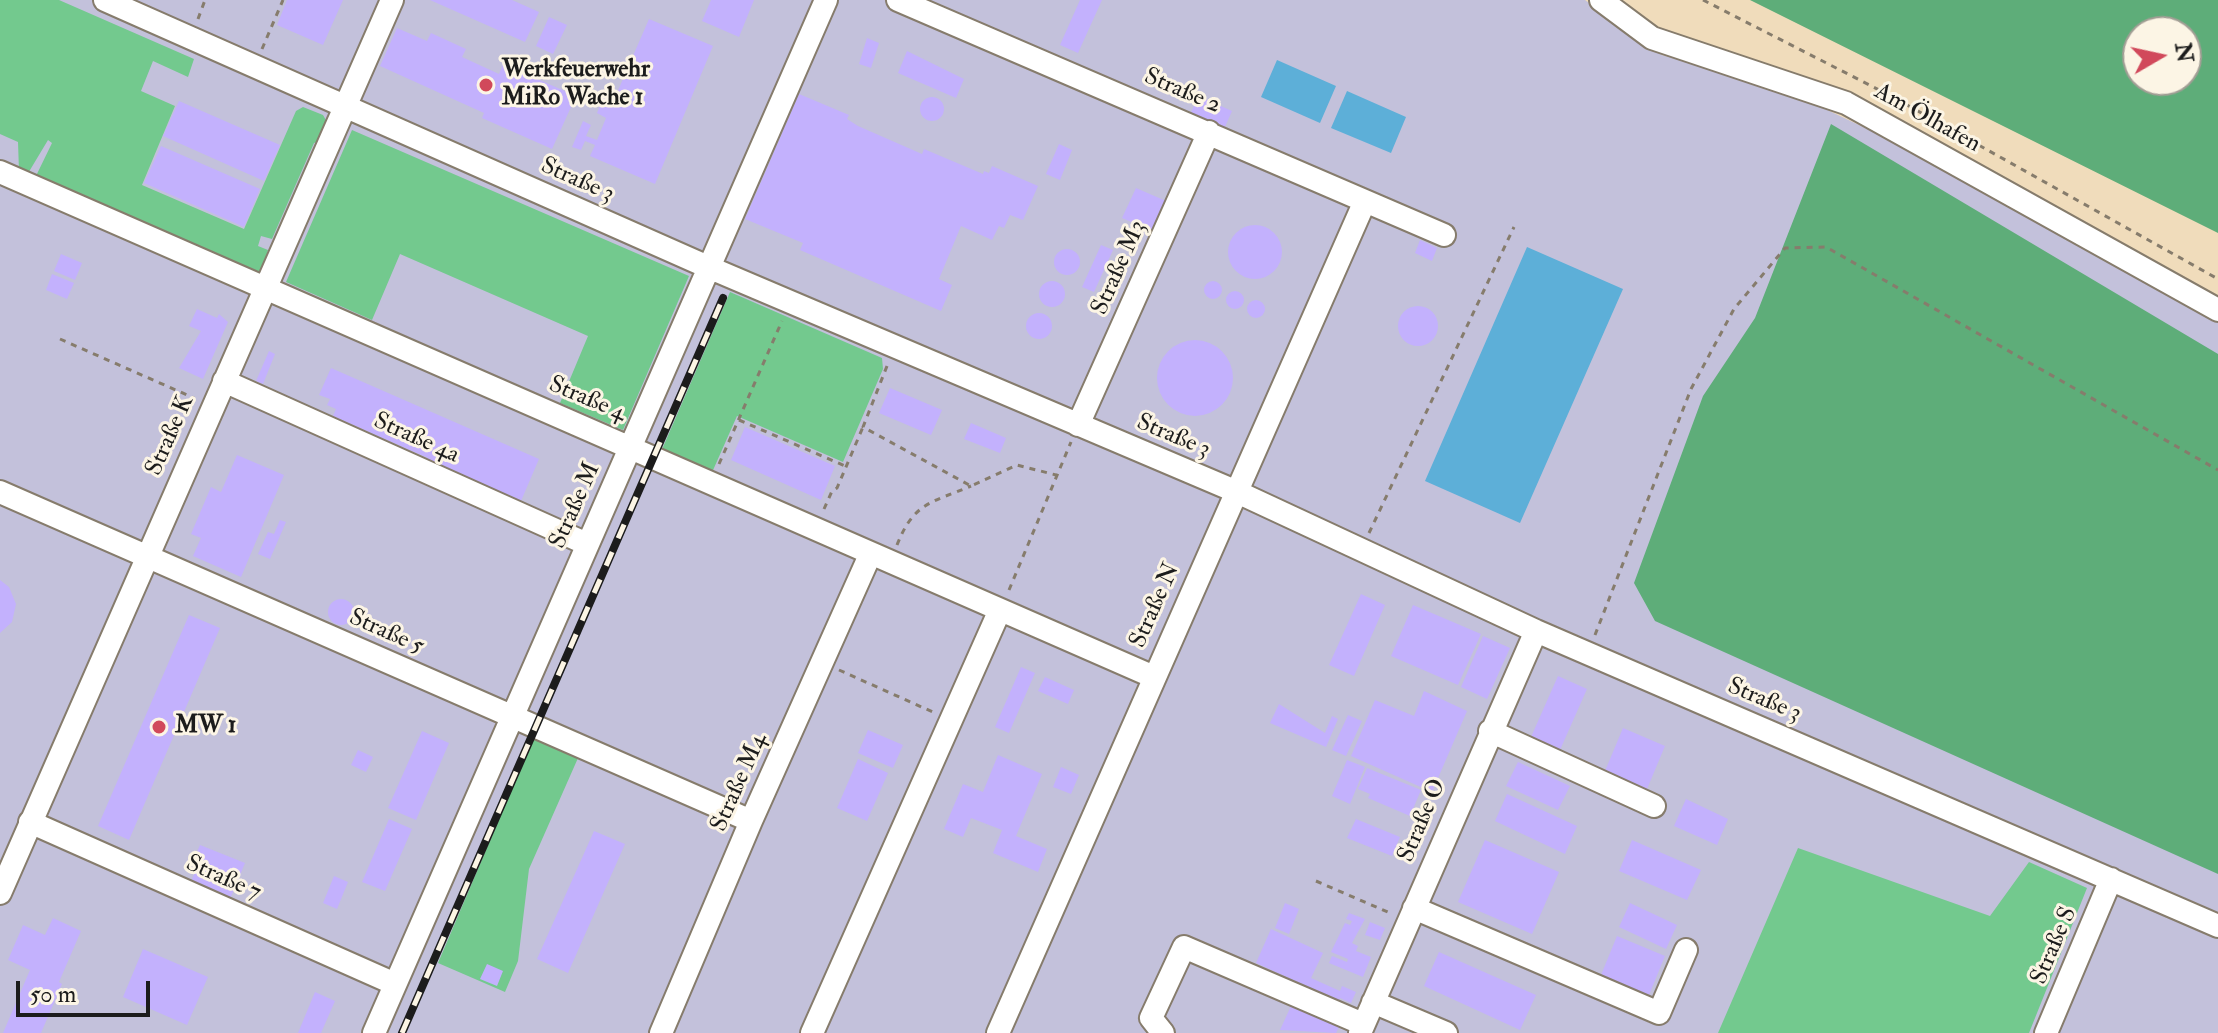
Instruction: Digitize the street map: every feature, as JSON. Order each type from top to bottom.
[{"type":"street","name":"Straße 3","points":[[105,0],[894,348],[1235,491],[1536,631],[2218,926]]},
{"type":"street","name":"Straße K","points":[[0,893],[392,0]]},
{"type":"street","name":"Straße M","points":[[374,1033],[826,0]]},
{"type":"street","name":"Straße 2","points":[[898,0],[1444,235]]},
{"type":"street","name":"Am Ölhafen","points":[[1601,0],[1652,38],[1846,103],[2218,310]]},
{"type":"street","name":"Straße M3","points":[[1078,425],[1209,132]]},
{"type":"street","name":"Straße 4","points":[[0,172],[630,447],[880,560],[1154,677]]},
{"type":"street","name":"Straße N","points":[[998,1033],[1365,201]]},
{"type":"street","name":"Straße 4a","points":[[224,381],[587,544]]},
{"type":"street","name":"Straße 5","points":[[0,492],[751,821]]},
{"type":"street","name":"Straße M4","points":[[661,1033],[821,662],[880,560]]},
{"type":"street","points":[[812,1033],[999,612]]},
{"type":"street","name":"Straße O","points":[[1361,1029],[1536,631]]},
{"type":"street","points":[[1490,731],[1654,806]]},
{"type":"street","name":"Straße 7","points":[[30,822],[395,984]]},
{"type":"street","name":"Straße S","points":[[2046,1033],[2111,879]]},
{"type":"street","points":[[1411,914],[1659,1013],[1686,950]]},
{"type":"street","points":[[1163,1033],[1151,1018],[1184,947],[1361,1029]]},
{"type":"street","points":[[1373,1002],[1446,1033]]},
{"type":"path","points":[[254,67],[283,0]]},
{"type":"path","points":[[1703,0],[1891,96],[2218,279]]},
{"type":"path","points":[[1360,551],[1514,227]]},
{"type":"path","points":[[1588,653],[1617,571],[1691,389],[1734,309],[1785,248],[1826,247],[2218,470]]},
{"type":"path","points":[[711,483],[789,302]]},
{"type":"path","points":[[60,339],[213,406]]},
{"type":"path","points":[[815,530],[863,427],[894,348]]},
{"type":"path","points":[[739,420],[845,466]]},
{"type":"path","points":[[999,612],[1078,425]]},
{"type":"path","points":[[863,427],[971,486]]},
{"type":"path","points":[[880,560],[907,518],[920,507],[1017,465],[1056,475]]},
{"type":"path","points":[[821,662],[951,721]]},
{"type":"path","points":[[1316,881],[1411,914]]},
{"type":"shaded area","points":[[0,0],[1585,0],[1662,55],[1779,87],[1995,195],[2218,322],[2218,1033],[0,1033]]},
{"type":"green space","points":[[0,0],[59,0],[194,59],[188,77],[153,61],[141,91],[175,106],[142,185],[244,229],[296,111],[303,107],[323,115],[327,122],[321,141],[314,143],[272,239],[261,236],[258,246],[268,250],[263,268],[256,273],[35,178],[52,143],[48,140],[27,175],[19,171],[18,142],[0,134]]},
{"type":"green space","points":[[1750,0],[2218,0],[2218,233]]},
{"type":"green space","points":[[1831,124],[2218,354],[2218,874],[1655,621],[1634,583],[1703,396],[1755,318]]},
{"type":"green space","points":[[352,130],[689,276],[623,430],[560,403],[588,336],[400,254],[372,320],[286,282]]},
{"type":"green space","points":[[730,292],[882,358],[883,369],[843,462],[737,416],[710,477],[660,454]]},
{"type":"green space","points":[[534,737],[578,758],[529,869],[518,961],[505,992],[438,963]]},
{"type":"green space","points":[[1798,848],[1990,916],[2029,862],[2087,888],[2029,1033],[1718,1033]]},
{"type":"water","points":[[1277,60],[1336,86],[1320,123],[1261,97]]},
{"type":"water","points":[[1347,91],[1406,117],[1391,153],[1331,128]]},
{"type":"water","points":[[1527,247],[1623,289],[1520,523],[1425,481]]},
{"type":"building","points":[[287,0],[343,0],[323,45],[277,25]]},
{"type":"building","points":[[430,0],[512,0],[539,12],[525,42]]},
{"type":"building","points":[[711,0],[754,0],[739,37],[702,21]]},
{"type":"building","points":[[1080,0],[1102,0],[1078,53],[1060,45]]},
{"type":"building","points":[[549,17],[567,25],[553,54],[536,46]]},
{"type":"building","points":[[649,19],[713,46],[655,184],[590,156],[595,145],[585,141],[581,150],[572,147],[583,121],[591,125],[586,136],[597,140],[606,118],[597,113],[603,98],[613,102]]},
{"type":"building","name":"Werkfeuerwehr MiRo Wache 1","points":[[397,28],[427,41],[431,33],[466,49],[462,57],[499,74],[503,64],[576,96],[552,149],[482,118],[484,113],[380,66]]},
{"type":"building","points":[[867,38],[879,43],[871,68],[859,64]]},
{"type":"building","points":[[907,51],[964,79],[956,98],[898,73]]},
{"type":"building","points":[[799,94],[849,115],[847,119],[858,126],[922,154],[924,149],[983,174],[984,171],[989,173],[992,166],[1038,186],[1023,220],[1010,215],[1004,228],[999,226],[992,240],[961,226],[939,279],[952,285],[941,311],[800,250],[803,243],[745,219]]},
{"type":"building","points":[[1198,96],[1232,111],[1224,129],[1190,115]]},
{"type":"building","points":[[932,97],[943,104],[944,109],[937,120],[932,121],[921,114],[920,109],[927,98]]},
{"type":"building","points":[[179,101],[280,145],[264,181],[163,136]]},
{"type":"building","points":[[1059,144],[1072,150],[1060,180],[1046,174]]},
{"type":"building","points":[[161,146],[260,189],[244,227],[144,183]]},
{"type":"building","points":[[1136,188],[1166,201],[1153,231],[1122,218]]},
{"type":"building","points":[[1255,225],[1274,233],[1282,252],[1274,271],[1255,279],[1236,271],[1228,252],[1236,233]]},
{"type":"building","points":[[1420,240],[1437,248],[1432,261],[1415,253]]},
{"type":"building","points":[[1101,245],[1113,250],[1094,292],[1082,287]]},
{"type":"building","points":[[1067,249],[1076,253],[1080,262],[1076,271],[1067,275],[1058,271],[1054,262],[1058,253]]},
{"type":"building","points":[[61,254],[82,263],[75,280],[54,271]]},
{"type":"building","points":[[52,274],[74,283],[67,299],[46,290]]},
{"type":"building","points":[[1052,281],[1061,285],[1065,294],[1061,303],[1052,307],[1043,303],[1039,294],[1043,285]]},
{"type":"building","points":[[1209,281],[1217,281],[1222,290],[1220,297],[1209,299],[1204,294],[1204,286]]},
{"type":"building","points":[[1231,291],[1239,291],[1244,300],[1242,307],[1231,309],[1226,304],[1226,296]]},
{"type":"building","points":[[1252,300],[1260,300],[1265,309],[1263,316],[1252,318],[1247,313],[1247,305]]},
{"type":"building","points":[[1418,306],[1432,312],[1438,326],[1432,340],[1418,346],[1404,340],[1398,326],[1404,312]]},
{"type":"building","points":[[197,309],[217,318],[219,314],[228,322],[203,379],[179,368],[201,331],[189,326]]},
{"type":"building","points":[[1039,313],[1048,317],[1052,326],[1048,335],[1039,339],[1030,335],[1026,326],[1030,317]]},
{"type":"building","points":[[1195,340],[1209,343],[1222,351],[1230,364],[1233,378],[1230,392],[1222,405],[1209,413],[1195,416],[1181,413],[1168,405],[1160,392],[1157,378],[1160,364],[1168,351],[1181,343]]},
{"type":"building","points":[[269,351],[275,354],[263,384],[256,381]]},
{"type":"building","points":[[331,368],[539,459],[521,501],[479,482],[476,490],[425,467],[428,458],[333,416],[336,409],[327,405],[330,399],[319,395]]},
{"type":"building","points":[[890,388],[942,410],[931,435],[879,413]]},
{"type":"building","points":[[971,423],[1006,438],[1000,453],[964,439]]},
{"type":"building","points":[[745,427],[835,466],[821,500],[731,460]]},
{"type":"building","points":[[237,455],[284,475],[241,577],[193,556],[201,538],[191,534],[211,487],[221,492]]},
{"type":"building","points":[[280,520],[286,522],[270,559],[258,554],[268,532],[274,534]]},
{"type":"building","points":[[0,580],[9,587],[16,604],[12,622],[0,633]]},
{"type":"building","points":[[1361,594],[1385,605],[1354,676],[1329,665]]},
{"type":"building","points":[[341,599],[350,603],[354,612],[350,621],[341,625],[332,621],[328,612],[332,603]]},
{"type":"building","points":[[1413,605],[1481,634],[1458,685],[1391,656]]},
{"type":"building","name":"MW 1","points":[[189,615],[220,628],[129,840],[98,826]]},
{"type":"building","points":[[1483,636],[1510,648],[1487,699],[1461,687]]},
{"type":"building","points":[[1021,667],[1035,673],[1009,733],[995,727]]},
{"type":"building","points":[[1558,676],[1587,689],[1560,750],[1531,737]]},
{"type":"building","points":[[1045,677],[1074,690],[1068,704],[1038,691]]},
{"type":"building","points":[[1424,691],[1467,711],[1432,792],[1351,756],[1375,700],[1414,716]]},
{"type":"building","points":[[1279,704],[1325,733],[1332,716],[1338,719],[1326,747],[1270,723]]},
{"type":"building","points":[[1348,715],[1362,721],[1346,756],[1332,750]]},
{"type":"building","points":[[1623,728],[1665,746],[1647,789],[1605,771]]},
{"type":"building","points":[[868,730],[903,745],[893,768],[858,753]]},
{"type":"building","points":[[422,731],[449,743],[416,820],[388,808]]},
{"type":"building","points":[[358,750],[373,757],[366,772],[351,765]]},
{"type":"building","points":[[998,755],[1042,774],[1016,836],[1047,849],[1038,872],[993,853],[1002,830],[971,818],[963,837],[944,829],[963,784],[983,792]]},
{"type":"building","points":[[858,759],[888,773],[867,821],[837,808]]},
{"type":"building","points":[[1347,760],[1365,767],[1350,804],[1332,796]]},
{"type":"building","points":[[1518,762],[1570,786],[1558,810],[1506,786]]},
{"type":"building","points":[[1061,767],[1079,775],[1071,794],[1053,787]]},
{"type":"building","points":[[1367,768],[1421,790],[1410,816],[1368,798],[1370,794],[1358,789]]},
{"type":"building","points":[[1507,794],[1577,826],[1565,854],[1495,821]]},
{"type":"building","points":[[1686,799],[1728,819],[1717,845],[1674,826]]},
{"type":"building","points":[[389,819],[412,829],[385,891],[362,882]]},
{"type":"building","points":[[1356,819],[1400,837],[1392,856],[1347,838]]},
{"type":"building","points":[[594,831],[625,844],[568,973],[537,959]]},
{"type":"building","points":[[1485,840],[1559,872],[1532,934],[1458,902]]},
{"type":"building","points":[[1632,840],[1701,870],[1687,900],[1619,871]]},
{"type":"building","points":[[200,845],[245,863],[230,899],[191,882],[201,856],[196,854]]},
{"type":"building","points":[[334,876],[348,882],[337,909],[323,903]]},
{"type":"building","points":[[1285,903],[1299,909],[1289,934],[1275,928]]},
{"type":"building","points":[[1630,903],[1677,925],[1666,949],[1619,927]]},
{"type":"building","points":[[1349,913],[1365,919],[1352,943],[1358,946],[1356,951],[1371,957],[1363,977],[1329,963],[1332,956],[1347,962],[1348,959],[1331,952],[1345,923],[1350,925],[1352,921],[1346,919]]},
{"type":"building","points":[[53,918],[81,931],[41,1033],[3,1033],[30,970],[8,960],[23,925],[45,935]]},
{"type":"building","points":[[1370,922],[1385,928],[1380,940],[1365,935]]},
{"type":"building","points":[[1271,929],[1323,953],[1311,978],[1340,991],[1342,986],[1356,992],[1351,1003],[1340,998],[1339,1001],[1256,963]]},
{"type":"building","points":[[1617,936],[1665,956],[1649,995],[1601,975]]},
{"type":"building","points":[[143,949],[208,977],[187,1025],[123,997]]},
{"type":"building","points":[[1439,952],[1536,995],[1520,1030],[1424,986]]},
{"type":"building","points":[[487,964],[503,971],[497,986],[480,979]]},
{"type":"building","points":[[315,992],[335,1001],[321,1033],[298,1033]]},
{"type":"building","points":[[1291,1006],[1339,1027],[1336,1033],[1280,1030]]},
{"type":"railway","points":[[402,1033],[723,298]]},
{"type":"place","name":"Werkfeuerwehr MiRo Wache 1","points":[[486,85]]},
{"type":"place","name":"MW 1","points":[[159,727]]}]
